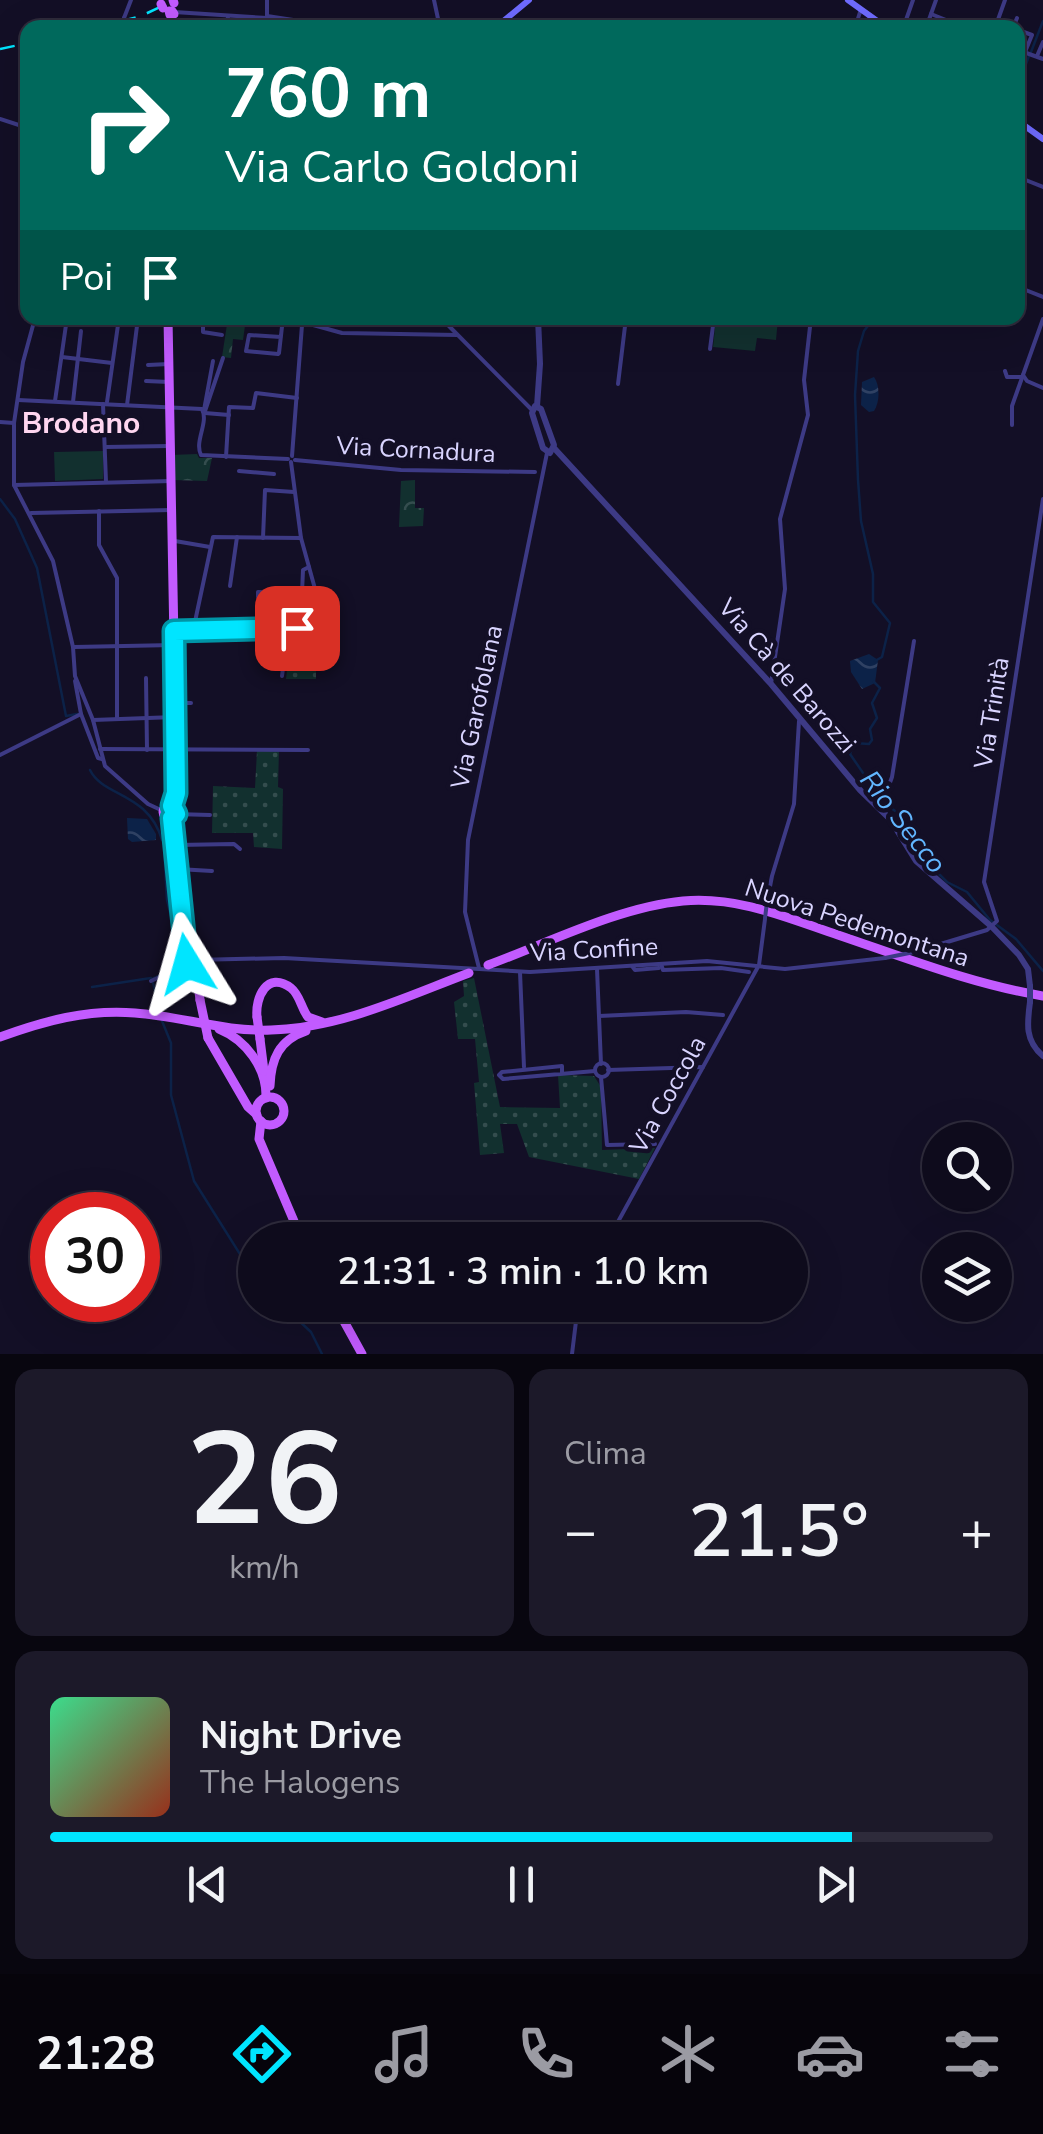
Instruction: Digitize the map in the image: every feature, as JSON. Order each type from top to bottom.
[{"type":"main road","points":[[506,20],[530,0]]},
{"type":"main road","points":[[848,0],[876,20]]},
{"type":"main road","points":[[168,325],[176,718],[176,793],[170,812],[177,845],[182,921],[194,960],[208,1038],[245,1101],[262,1120],[279,1121],[283,1113],[282,1106],[266,1100],[251,1105],[245,1101]]},
{"type":"main road","name":"Nuova Pedemontana","points":[[0,1037],[50,1020],[87,1013],[134,1013],[262,1035],[316,1026],[392,1002],[639,909],[682,901],[710,900],[755,907],[981,984],[1043,996]]},
{"type":"main road","points":[[268,1086],[256,1017],[258,996],[266,986],[274,983],[292,988],[308,1017],[323,1022],[392,1002]]},
{"type":"main road","points":[[262,1035],[292,1022],[300,1004]]},
{"type":"main road","points":[[294,1222],[261,1143],[273,1060],[286,1041],[347,1018]]},
{"type":"main road","points":[[207,1024],[245,1046],[268,1086]]},
{"type":"main road","points":[[344,1322],[362,1354]]},
{"type":"street","points":[[267,0],[267,17]]},
{"type":"street","points":[[906,20],[914,0]]},
{"type":"street","points":[[929,20],[936,0]]},
{"type":"street","points":[[857,20],[862,9]]},
{"type":"street","points":[[931,14],[946,20]]},
{"type":"street","points":[[172,15],[289,20]]},
{"type":"street","points":[[1025,32],[1032,35],[1025,52],[1040,58],[1043,42]]},
{"type":"street","points":[[1012,425],[1012,406],[1043,319]]},
{"type":"street","points":[[33,325],[22,362],[14,422],[14,485],[54,560],[73,647],[82,714],[98,758],[102,759]]},
{"type":"street","points":[[55,402],[66,325]]},
{"type":"street","points":[[106,482],[105,404],[117,325]]},
{"type":"street","points":[[127,405],[137,325]]},
{"type":"street","points":[[203,325],[203,332],[222,336]]},
{"type":"street","points":[[280,337],[249,335],[246,351],[277,355],[280,337],[281,325]]},
{"type":"street","points":[[285,658],[310,654],[328,636],[294,492],[292,459],[303,325]]},
{"type":"street","points":[[316,325],[342,333],[457,335]]},
{"type":"street","points":[[448,325],[535,408]]},
{"type":"street","points":[[538,325],[540,364],[535,408],[550,450]]},
{"type":"street","points":[[618,384],[626,325]]},
{"type":"street","points":[[710,348],[713,325]]},
{"type":"street","points":[[771,684],[786,589],[780,519],[808,415],[804,380],[810,325]]},
{"type":"street","points":[[73,402],[81,331]]},
{"type":"street","points":[[61,356],[112,363]]},
{"type":"street","points":[[204,411],[223,358]]},
{"type":"street","points":[[213,362],[198,452],[226,456],[232,406],[253,408],[256,393],[297,398]]},
{"type":"street","points":[[148,365],[169,364]]},
{"type":"street","points":[[1006,370],[1007,377],[1022,376],[1043,388]]},
{"type":"street","points":[[146,381],[169,382]]},
{"type":"street","points":[[18,400],[170,407],[229,415]]},
{"type":"street","points":[[0,422],[14,422]]},
{"type":"street","points":[[104,447],[170,446]]},
{"type":"street","name":"Via Cà de Barozzi","points":[[550,450],[882,805],[916,861],[994,925],[1025,963],[1030,986],[1030,1040],[1043,1056]]},
{"type":"street","name":"Via Garofolana","points":[[479,969],[465,912],[468,840],[550,450]]},
{"type":"street","name":"Via Cornadura","points":[[226,456],[402,470],[535,472]]},
{"type":"street","points":[[251,472],[252,458]]},
{"type":"street","points":[[239,470],[274,474]]},
{"type":"street","points":[[14,485],[172,481]]},
{"type":"street","points":[[263,538],[265,490],[294,492]]},
{"type":"street","name":"Via Trinità","points":[[994,925],[997,912],[984,882],[1043,499]]},
{"type":"street","points":[[29,513],[172,510]]},
{"type":"street","points":[[98,511],[98,545],[117,578],[117,719]]},
{"type":"street","points":[[193,631],[214,536],[302,538]]},
{"type":"street","points":[[230,586],[238,537]]},
{"type":"street","points":[[171,540],[210,548]]},
{"type":"street","points":[[1036,547],[1043,548]]},
{"type":"street","points":[[302,593],[303,570],[309,567]]},
{"type":"street","points":[[258,597],[258,592],[316,594]]},
{"type":"street","points":[[174,631],[297,628]]},
{"type":"street","points":[[276,629],[285,658],[282,676]]},
{"type":"street","points":[[882,805],[914,640]]},
{"type":"street","points":[[73,647],[174,645]]},
{"type":"street","points":[[75,676],[102,759],[113,776],[170,812],[210,815]]},
{"type":"street","points":[[146,678],[147,750]]},
{"type":"street","points":[[175,703],[190,703]]},
{"type":"street","points":[[0,755],[82,714]]},
{"type":"street","points":[[92,720],[176,718]]},
{"type":"street","points":[[758,967],[772,876],[794,804],[799,718]]},
{"type":"street","points":[[100,750],[308,750]]},
{"type":"street","points":[[177,845],[234,844],[240,849]]},
{"type":"street","points":[[178,870],[212,872]]},
{"type":"street","points":[[152,981],[187,964],[182,921]]},
{"type":"street","name":"Via Confine","points":[[194,960],[284,958],[520,972],[632,966],[786,969],[914,952],[994,925]]},
{"type":"street","points":[[721,965],[750,972]]},
{"type":"street","name":"Via Coccola","points":[[618,1222],[758,967]]},
{"type":"street","points":[[597,969],[602,1064],[608,1070],[703,1067]]},
{"type":"street","points":[[520,972],[524,1068]]},
{"type":"street","points":[[599,1016],[684,1012],[722,1015]]},
{"type":"street","points":[[562,1073],[562,1066],[524,1068],[502,1072],[499,1077],[595,1071],[602,1064]]},
{"type":"street","points":[[602,1077],[608,1070]]},
{"type":"street","points":[[595,1071],[602,1077],[608,1146],[655,1144]]},
{"type":"street","points":[[572,1354],[576,1322]]},
{"type":"green space","points":[[227,325],[245,325],[243,340],[233,339],[231,358],[222,357]]},
{"type":"green space","points":[[715,325],[777,325],[776,340],[757,338],[755,351],[713,347]]},
{"type":"green space","points":[[103,451],[103,479],[55,481],[54,452]]},
{"type":"green space","points":[[197,454],[199,458],[212,458],[207,481],[173,480],[172,455]]},
{"type":"green space","points":[[415,480],[415,508],[424,508],[423,526],[399,527],[401,481]]},
{"type":"green space","points":[[320,624],[323,637],[305,654],[288,655],[282,635],[301,634],[302,625]]},
{"type":"green space","points":[[288,663],[316,664],[316,679],[286,679]]},
{"type":"green space","points":[[279,750],[282,849],[254,847],[253,833],[212,833],[213,786],[255,788],[257,751]]},
{"type":"green space","points":[[474,978],[500,1107],[560,1108],[558,1075],[594,1076],[601,1087],[602,1150],[655,1148],[639,1179],[529,1157],[517,1124],[500,1124],[504,1153],[480,1155],[475,1039],[458,1039],[454,1002],[464,996],[463,981]]},
{"type":"water","points":[[874,377],[878,398],[874,411],[869,412],[861,405],[862,382]]},
{"type":"water","points":[[869,654],[878,660],[875,683],[862,689],[851,672],[850,661]]},
{"type":"water","points":[[127,818],[147,819],[156,840],[128,839]]},
{"type":"waterway","name":"Rio Secco","points":[[1031,52],[1043,21]]},
{"type":"waterway","name":"Rio Secco","points":[[1025,67],[1029,56]]},
{"type":"waterway","name":"Rio Secco","points":[[869,325],[858,351],[858,480],[861,521],[873,574],[873,602],[890,623],[882,657],[875,661]]},
{"type":"waterway","points":[[0,499],[15,519],[37,568],[66,716],[77,714]]},
{"type":"waterway","name":"Rio Secco","points":[[874,682],[880,688],[872,703],[877,718],[870,729],[872,740],[869,744],[854,743],[850,754],[883,802],[910,822],[932,867],[947,882],[967,892],[1043,971]]},
{"type":"waterway","points":[[90,770],[105,786],[147,813],[162,840]]},
{"type":"waterway","points":[[164,847],[167,900],[182,961],[179,966]]},
{"type":"waterway","points":[[152,979],[172,970]]},
{"type":"waterway","points":[[92,987],[151,978]]},
{"type":"waterway","points":[[153,983],[160,1011]]},
{"type":"waterway","points":[[162,1021],[171,1043],[171,1095],[194,1181],[238,1251]]},
{"type":"waterway","points":[[300,1322],[311,1332],[322,1354]]},
{"type":"railway","points":[[126,20],[175,0]]},
{"type":"railway","points":[[0,49],[20,45]]},
{"type":"district","name":"Brodano","points":[[81,423]]},
{"type":"route","points":[[187,964],[172,818],[176,814],[172,806],[176,793],[174,631],[297,628]]}]
